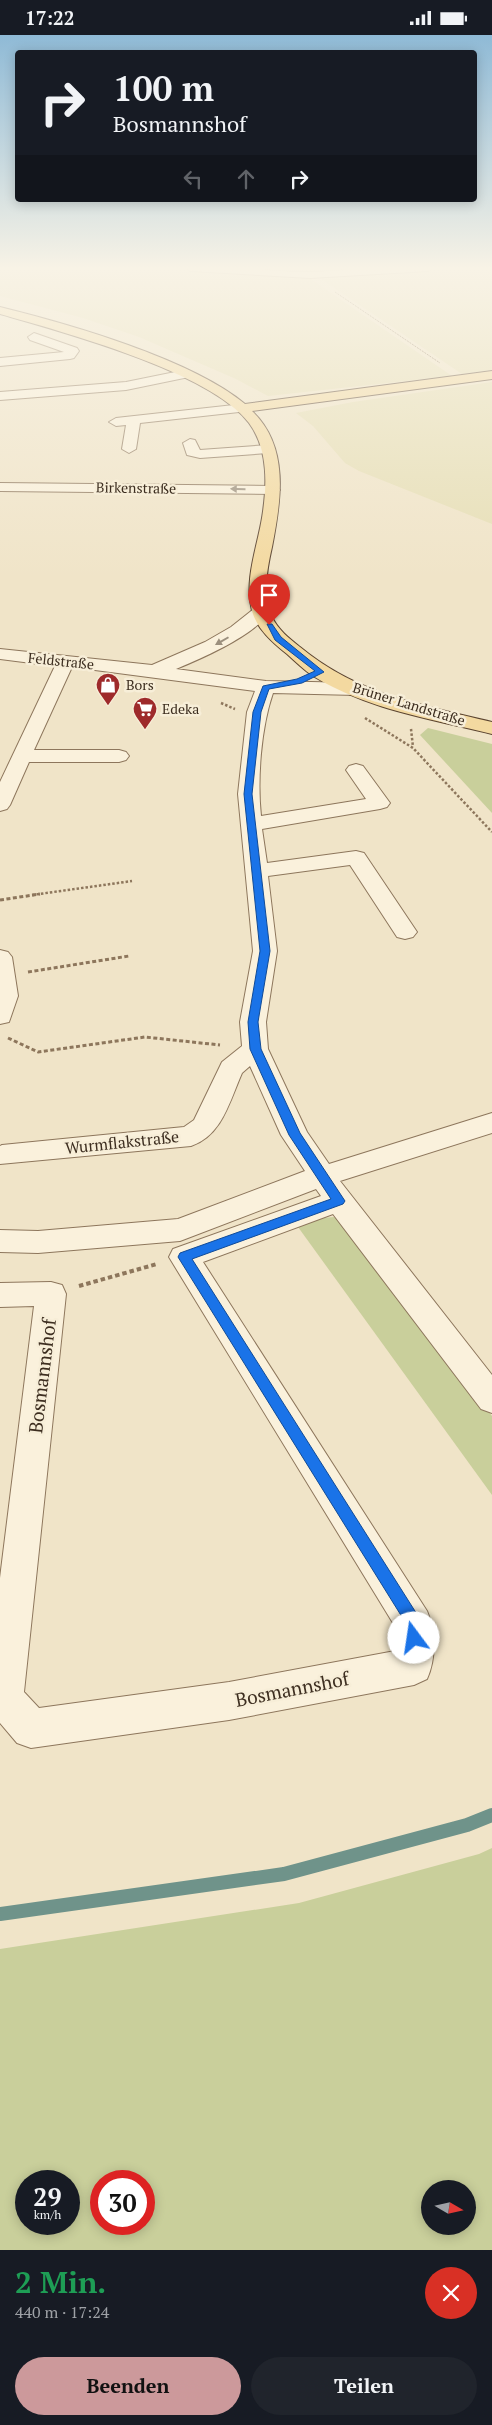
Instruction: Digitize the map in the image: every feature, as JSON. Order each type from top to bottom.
[{"type":"main road","name":"Brüner Landstraße","points":[[173,371],[219,391],[243,408],[256,422],[268,449],[273,490],[258,588],[261,612],[278,638],[320,672],[356,689],[426,712],[492,728]]},
{"type":"main road","points":[[243,408],[492,375]]},
{"type":"street","points":[[0,396],[95,389],[179,375]]},
{"type":"street","points":[[116,421],[243,408]]},
{"type":"street","points":[[129,449],[134,420]]},
{"type":"street","points":[[190,443],[192,452],[200,454],[268,449]]},
{"type":"street","name":"Birkenstraße","points":[[0,487],[273,490]]},
{"type":"street","name":"Feldstraße","points":[[152,671],[191,657],[222,642],[239,631],[261,612]]},
{"type":"street","name":"Feldstraße","points":[[0,654],[152,671],[266,687],[356,689]]},
{"type":"street","points":[[0,805],[66,661]]},
{"type":"street","name":"Feldstraße","points":[[266,687],[299,681],[320,672]]},
{"type":"street","points":[[266,687],[257,712],[248,794],[258,871],[265,951],[253,1022],[255,1049],[295,1135],[330,1189],[492,1399]]},
{"type":"street","points":[[22,756],[119,756]]},
{"type":"street","points":[[251,824],[380,803],[356,770]]},
{"type":"street","points":[[258,871],[356,858],[405,932]]},
{"type":"street","points":[[0,1016],[6,996],[2,966]]},
{"type":"street","name":"Wurmflakstraße","points":[[2,1155],[191,1136],[205,1126],[231,1068],[255,1049]]},
{"type":"street","points":[[184,1257],[330,1189],[492,1123]]},
{"type":"street","points":[[0,1241],[38,1242],[180,1230],[330,1189]]},
{"type":"street","name":"Bosmannshof","points":[[0,1295],[51,1294],[4,1699],[31,1729],[229,1701],[414,1666],[414,1624],[184,1257]]},
{"type":"path","points":[[452,371],[463,379]]},
{"type":"path","points":[[363,717],[413,748],[492,832]]},
{"type":"path","points":[[0,900],[132,881]]},
{"type":"path","points":[[2,966],[129,956]]},
{"type":"path","points":[[0,1035],[38,1052],[145,1037],[255,1049]]},
{"type":"path","points":[[51,1294],[184,1257]]},
{"type":"shaded area","points":[[218,371],[445,371],[452,376],[268,396]]},
{"type":"shaded area","points":[[458,371],[482,371],[462,374]]},
{"type":"shaded area","points":[[492,382],[492,524],[359,471],[345,463],[313,426],[296,413],[353,402]]},
{"type":"green space","points":[[428,728],[492,744],[492,813],[420,735]]},
{"type":"green space","points":[[334,1217],[346,1223],[492,1416],[492,1495],[298,1227],[322,1218]]},
{"type":"green space","points":[[492,1848],[492,2250],[0,2250],[0,1949],[299,1903],[479,1854]]},
{"type":"waterway","points":[[0,1914],[284,1874],[467,1825],[492,1815]]},
{"type":"place","name":"Bors","points":[[108,706]]},
{"type":"place","name":"Edeka","points":[[145,730]]},
{"type":"route","points":[[269,625],[278,638],[320,672],[299,681],[266,687],[257,712],[248,794],[258,871],[265,951],[253,1022],[255,1049],[295,1135],[339,1201],[184,1257],[414,1624],[414,1638]]}]
